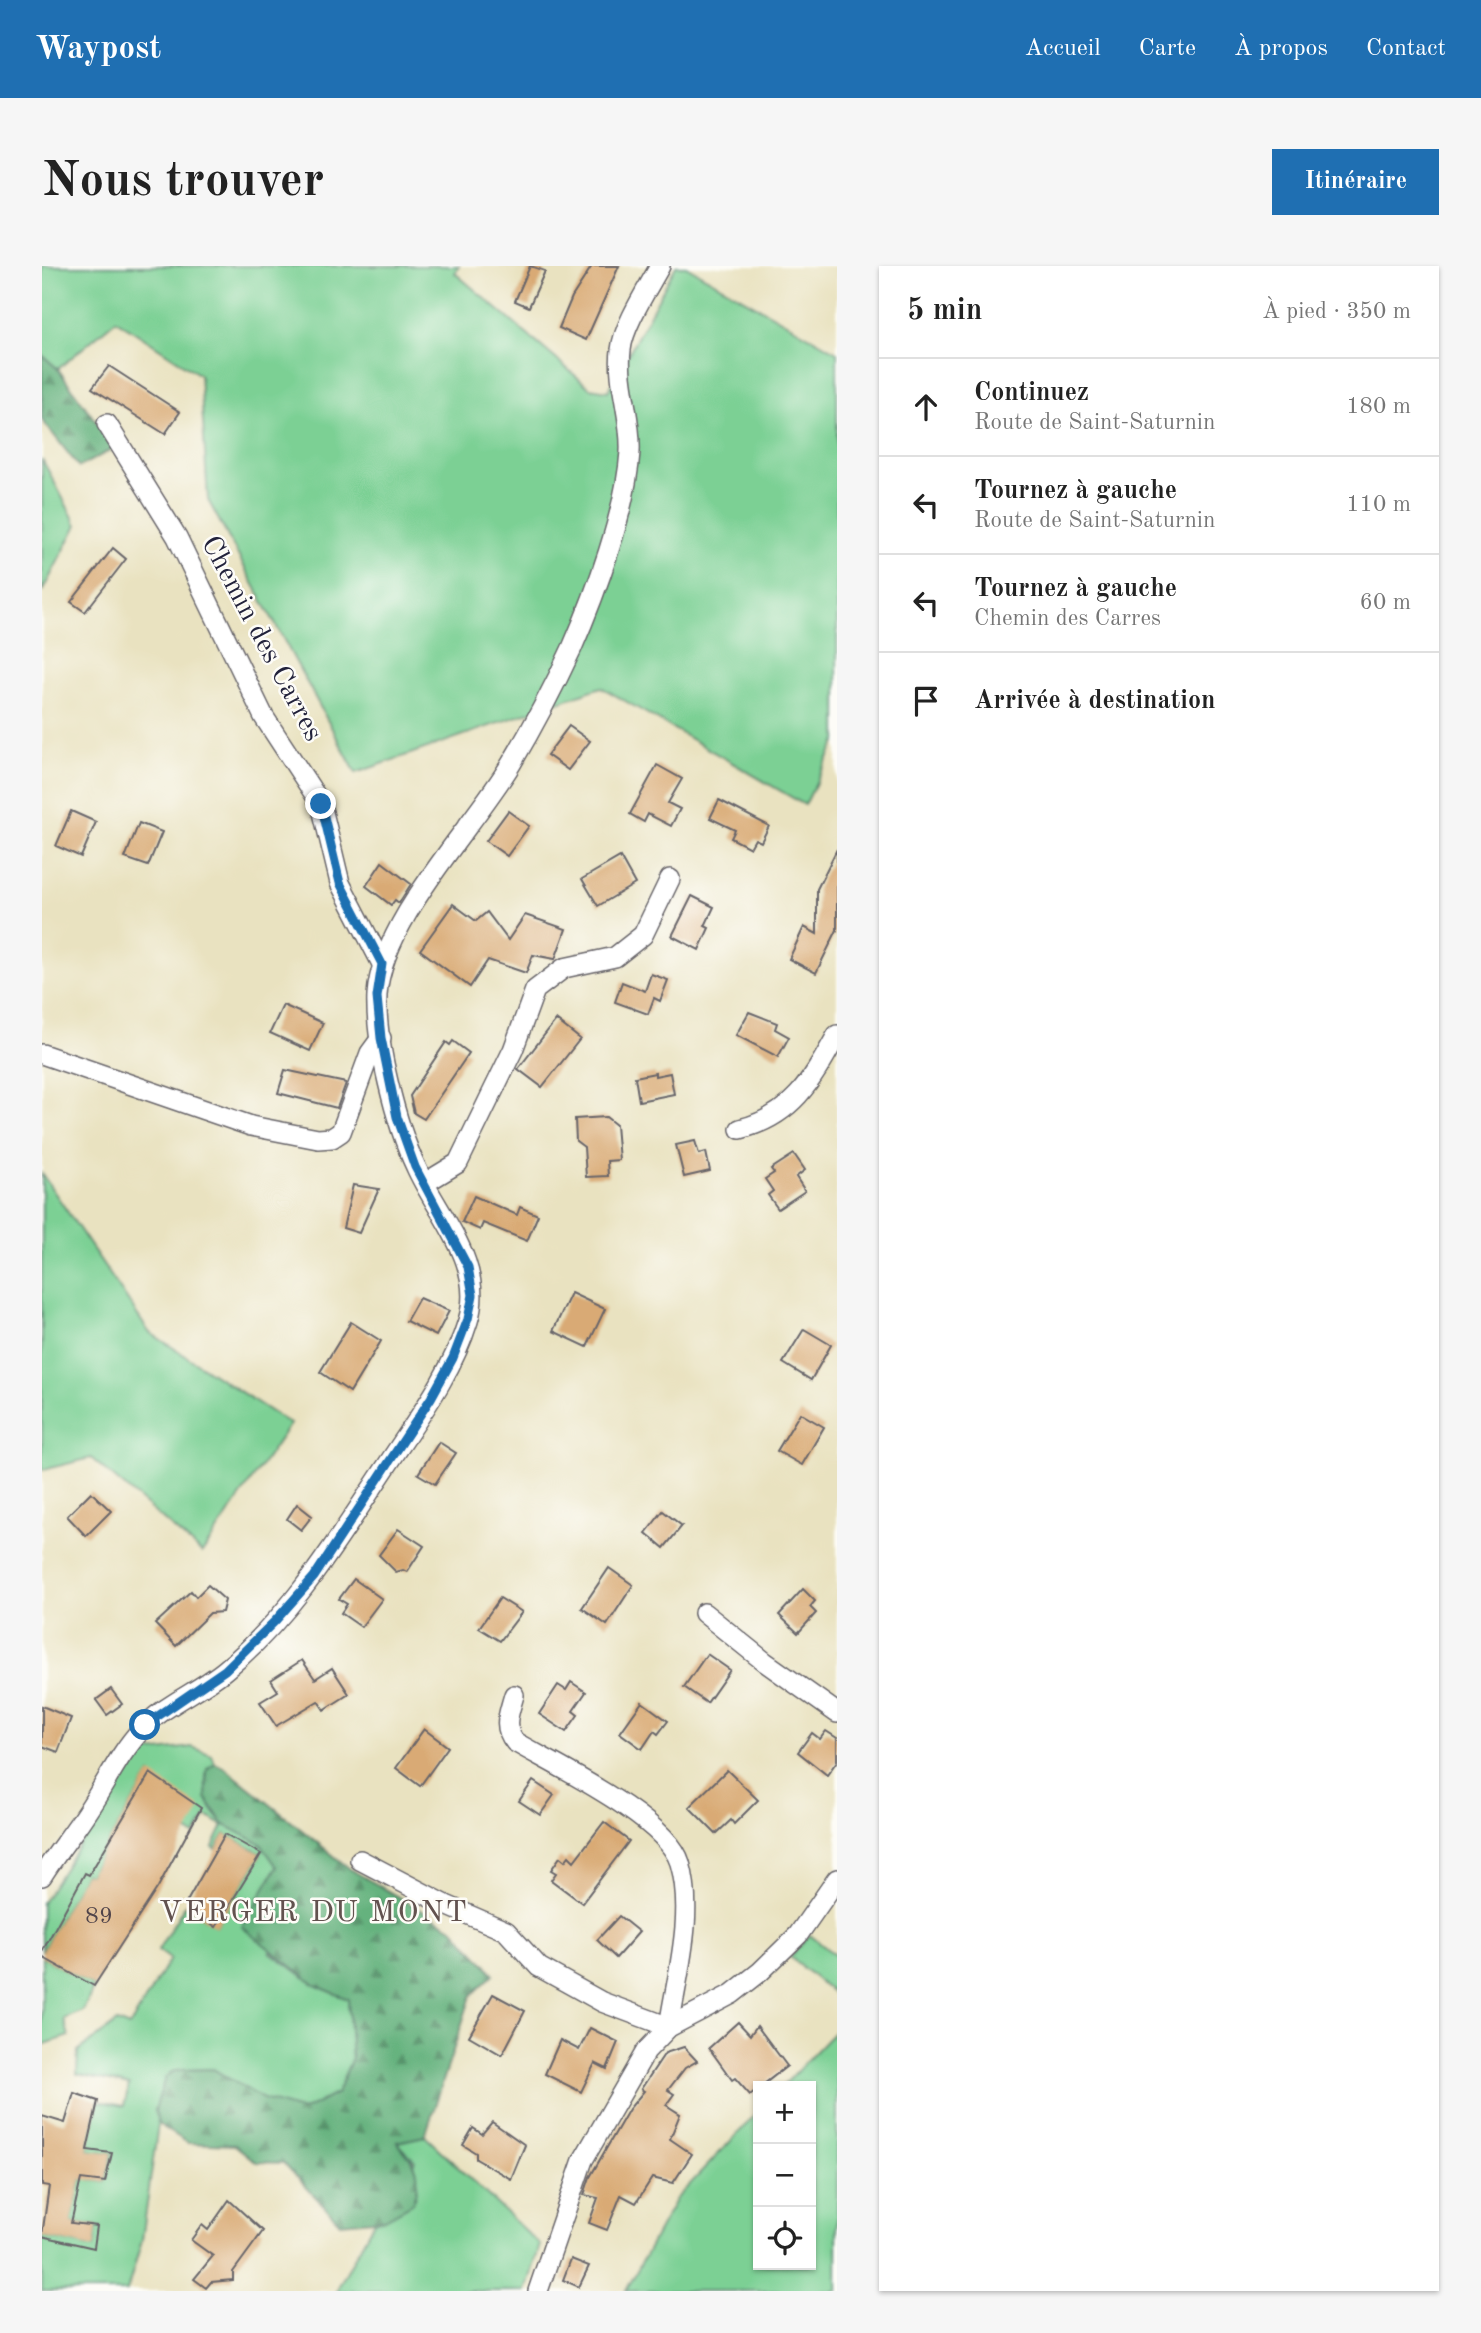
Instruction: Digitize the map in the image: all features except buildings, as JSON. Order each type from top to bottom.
[{"type":"street","points":[[42,1876],[91,1806],[120,1754],[145,1725],[225,1670],[275,1621],[314,1577],[448,1368],[468,1319],[473,1295],[468,1267],[425,1183],[397,1117],[381,1038],[377,997],[382,964],[393,938],[416,899],[512,762],[572,647],[611,540],[624,491],[630,448],[620,368],[621,344],[660,266]]},
{"type":"street","name":"Chemin des Carres","points":[[107,424],[177,537],[264,717],[321,804],[340,883],[382,964]]},
{"type":"street","points":[[425,1183],[458,1163],[513,1051],[536,990],[564,968],[615,957],[643,935],[670,879]]},
{"type":"street","points":[[740,1129],[766,1123],[786,1108],[804,1090],[837,1035]]},
{"type":"street","points":[[42,1054],[251,1126],[318,1139],[332,1138],[341,1132],[370,1052],[381,1038]]},
{"type":"street","points":[[704,1613],[765,1662],[837,1713]]},
{"type":"street","points":[[514,1695],[507,1732],[515,1742],[648,1821],[668,1840],[680,1861],[685,1915],[669,2027]]},
{"type":"street","points":[[360,1860],[446,1905],[506,1931],[540,1967],[602,2002],[669,2027]]},
{"type":"street","points":[[538,2291],[583,2160],[646,2051],[669,2027],[732,1994],[760,1972],[797,1935],[837,1879]]},
{"type":"green space","points":[[42,266],[459,266],[455,273],[590,388],[608,391],[676,266],[686,266],[837,352],[837,740],[805,805],[601,687],[356,773],[208,500],[200,375],[116,320],[58,369],[42,355]]},
{"type":"green space","points":[[42,355],[58,369],[115,448],[79,467],[42,420]]},
{"type":"green space","points":[[42,459],[77,525],[42,592]]},
{"type":"green space","points":[[42,1174],[149,1332],[290,1424],[202,1553],[91,1458],[42,1470]]},
{"type":"green space","points":[[192,1747],[212,1755],[215,1763],[207,1769],[206,1791],[210,1807],[219,1818],[268,1852],[276,1866],[277,1894],[270,1952],[315,1985],[348,1999],[352,2058],[337,2093],[303,2111],[263,2099],[213,2069],[172,2072],[165,2078],[155,2110],[158,2124],[142,2240],[127,2291],[42,2291],[42,2236],[94,2248],[97,2226],[71,2223],[81,2179],[105,2182],[112,2153],[87,2150],[98,2101],[124,2106],[129,2085],[77,2074],[78,2051],[117,2022],[129,2027],[170,1959],[158,1950],[185,1905],[216,1926],[261,1854],[225,1834],[216,1849],[213,1847],[223,1826],[207,1816],[195,1836],[188,1832],[150,1774],[89,1875],[85,1873],[42,1952],[42,1903],[131,1764],[150,1752]]},
{"type":"green space","points":[[215,1763],[225,1768],[350,1869],[454,1929],[494,1974],[471,1996],[425,2136],[397,2142],[414,2164],[417,2184],[412,2204],[385,2219],[340,2223],[284,2163],[256,2162],[235,2145],[188,2143],[158,2124],[155,2110],[165,2078],[172,2072],[213,2069],[263,2099],[303,2111],[337,2093],[352,2058],[348,1999],[315,1985],[242,1927],[277,1867],[261,1844],[223,1824],[206,1798],[207,1769]]},
{"type":"green space","points":[[810,1935],[837,1957],[837,1996],[790,1957]]},
{"type":"green space","points":[[42,1957],[94,1986],[83,2011],[64,2019],[69,2036],[42,2045]]},
{"type":"green space","points":[[837,2029],[837,2291],[626,2291],[675,2200],[753,2117],[753,2270],[816,2270],[816,2081],[788,2081]]},
{"type":"green space","points":[[425,2136],[540,2245],[526,2291],[336,2291],[375,2220],[385,2219],[415,2161],[397,2142]]},
{"type":"district","name":"VERGER DU MONT","points":[[314,1913]]},
{"type":"route","points":[[145,1725],[161,1711],[225,1670],[275,1621],[314,1577],[431,1398],[453,1358],[468,1319],[473,1295],[468,1267],[454,1235],[415,1167],[397,1117],[381,1038],[377,997],[382,964],[340,883],[321,804]]}]
